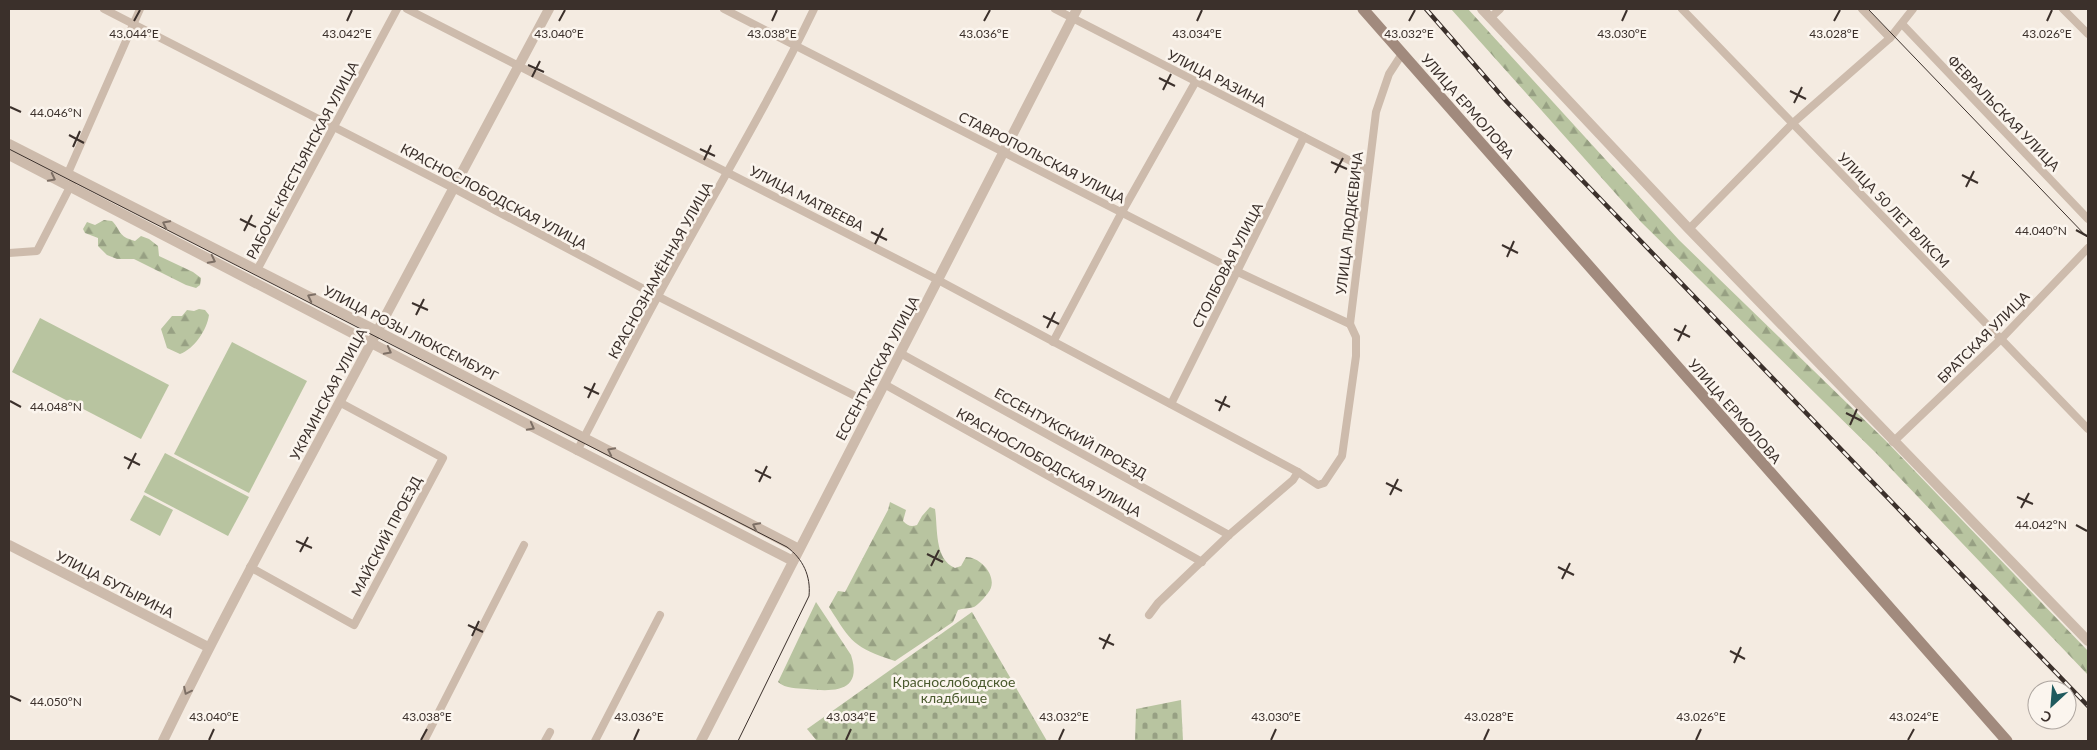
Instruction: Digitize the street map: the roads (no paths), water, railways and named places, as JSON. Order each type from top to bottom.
[{"type":"main road","name":"УЛИЦА ЕРМОЛОВА","points":[[1363,9],[2007,741]]},
{"type":"street","name":"КРАСНОСЛОБОДСКАЯ УЛИЦА","points":[[104,9],[455,188],[658,296],[873,405]]},
{"type":"street","points":[[9,253],[37,251],[70,187],[72,175],[140,9]]},
{"type":"street","name":"РАБОЧЕ-КРЕСТЬЯНСКАЯ УЛИЦА","points":[[257,270],[397,9]]},
{"type":"street","name":"УЛИЦА МАТВЕЕВА","points":[[407,9],[728,171],[938,280],[1298,472],[1318,485],[1324,483]]},
{"type":"street","name":"УКРАИНСКАЯ УЛИЦА","points":[[163,741],[208,647],[250,567],[455,188],[549,9]]},
{"type":"street","name":"СТАВРОПОЛЬСКАЯ УЛИЦА","points":[[724,9],[1238,272],[1350,324]]},
{"type":"street","name":"КРАСНОЗНАМЁННАЯ УЛИЦА","points":[[577,451],[658,296],[796,46],[814,9]]},
{"type":"street","name":"УЛИЦА РАЗИНА","points":[[1055,9],[1075,13],[1196,82],[1368,170]]},
{"type":"street","points":[[1482,9],[1688,229],[2088,641]]},
{"type":"street","points":[[1490,18],[1500,9]]},
{"type":"street","name":"УЛИЦА 50 ЛЕТ ВЛКСМ","points":[[1682,9],[2088,429]]},
{"type":"street","points":[[1862,9],[1890,38]]},
{"type":"street","points":[[1688,229],[1793,123],[1890,38],[1913,9]]},
{"type":"street","points":[[2064,9],[2088,34]]},
{"type":"street","name":"ЕССЕНТУКСКАЯ УЛИЦА","points":[[701,741],[1075,13]]},
{"type":"street","name":"ФЕВРАЛЬСКАЯ УЛИЦА","points":[[1902,24],[2088,219]]},
{"type":"street","name":"УЛИЦА ЛЮДКЕВИЧА","points":[[1324,483],[1342,456],[1356,356],[1356,337],[1350,324],[1376,112],[1389,74],[1402,54]]},
{"type":"street","points":[[1053,342],[1122,212],[1196,82]]},
{"type":"street","name":"СТОЛБОВАЯ УЛИЦА","points":[[1171,404],[1304,137]]},
{"type":"street","name":"УЛИЦА РОЗЫ ЛЮКСЕМБУРГ","points":[[9,144],[584,437],[799,549]]},
{"type":"street","name":"УЛИЦА РОЗЫ ЛЮКСЕМБУРГ","points":[[9,155],[372,342],[577,451],[793,561]]},
{"type":"street","name":"БРАТСКАЯ УЛИЦА","points":[[1893,442],[2002,338],[2088,248]]},
{"type":"street","name":"ЕССЕНТУКСКИЙ ПРОЕЗД","points":[[900,352],[1229,535]]},
{"type":"street","name":"КРАСНОСЛОБОДСКАЯ УЛИЦА","points":[[884,384],[1202,562]]},
{"type":"street","name":"МАЙСКИЙ ПРОЕЗД","points":[[250,567],[354,625],[443,458],[340,402]]},
{"type":"street","points":[[1150,615],[1158,603],[1229,535],[1293,480],[1298,472]]},
{"type":"street","name":"УЛИЦА БУТЫРИНА","points":[[9,545],[208,647]]},
{"type":"street","points":[[424,741],[524,545]]},
{"type":"street","points":[[595,741],[660,615]]},
{"type":"street","points":[[545,741],[550,732]]},
{"type":"tram line","points":[[1868,9],[2088,238]]},
{"type":"tram line","points":[[9,149],[787,547],[805,568],[809,582],[809,596],[738,741]]},
{"type":"railway","points":[[1426,9],[1507,102],[2088,706]]},
{"type":"park label","name":"Краснослободское кладбище","points":[[954,690]]}]
